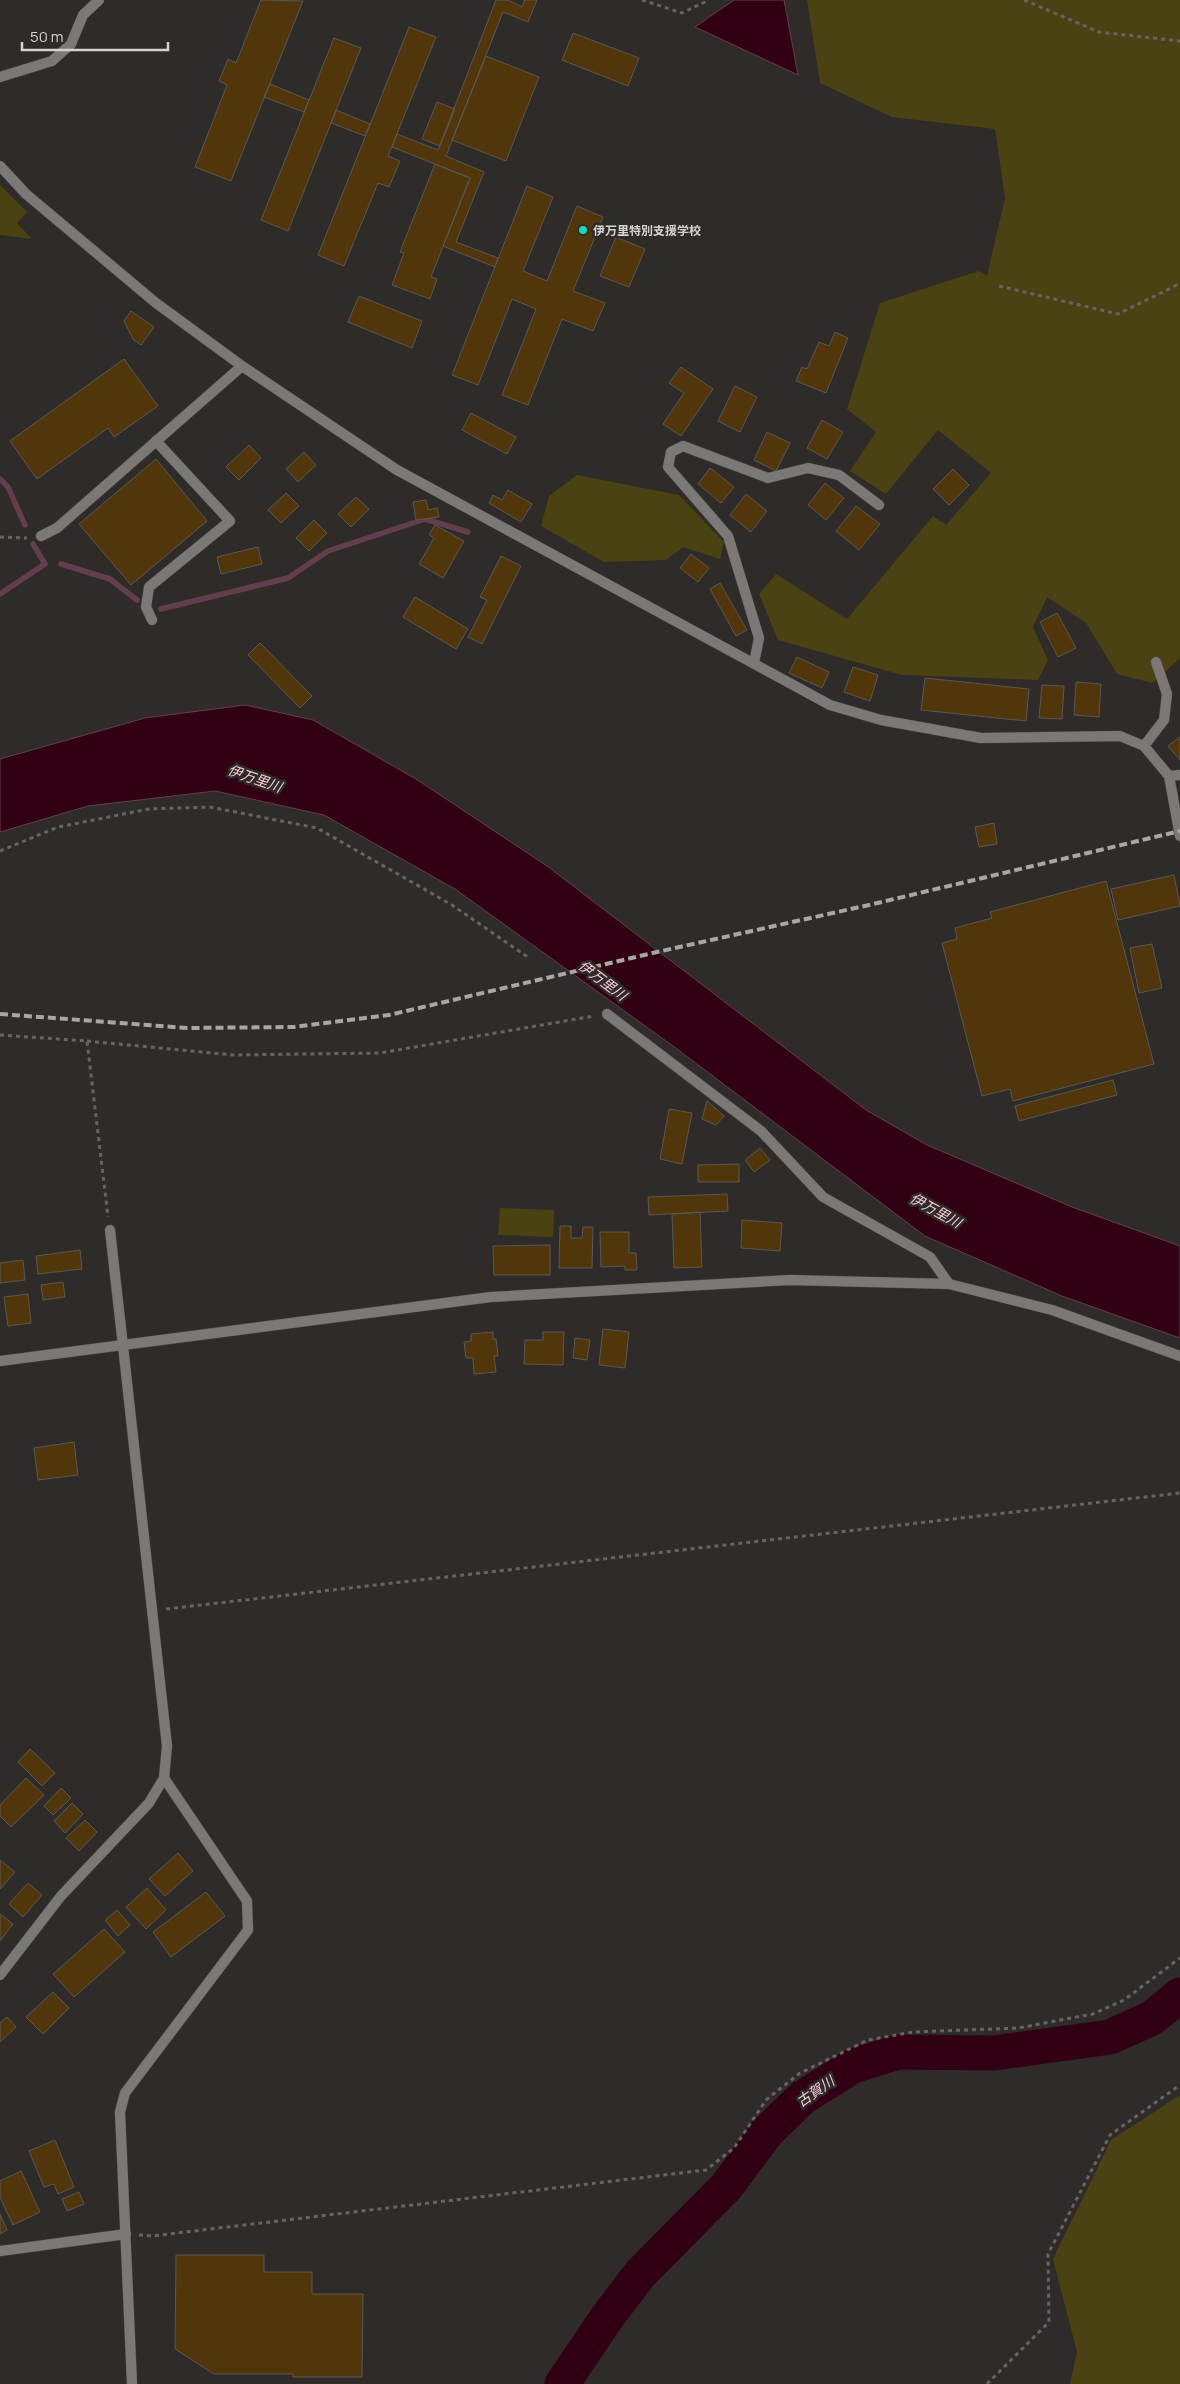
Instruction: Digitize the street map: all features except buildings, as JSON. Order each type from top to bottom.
[{"type":"street","points":[[0,77],[52,61],[71,44],[83,15],[99,0]]},
{"type":"street","points":[[0,166],[26,194],[156,303],[242,366],[396,470],[830,705],[881,720],[981,738],[1120,736],[1144,746],[1175,775],[1180,836]]},
{"type":"street","points":[[41,536],[57,528],[242,366]]},
{"type":"street","points":[[152,620],[146,607],[149,587],[230,521],[156,441]]},
{"type":"street","points":[[754,663],[759,638],[728,536],[668,467],[671,452],[683,446],[768,478],[808,468],[839,475],[879,505]]},
{"type":"street","points":[[1144,746],[1164,720],[1167,694],[1156,662]]},
{"type":"street","points":[[607,1014],[761,1131],[822,1197],[930,1257],[949,1284]]},
{"type":"street","points":[[0,1975],[61,1896],[149,1802],[164,1778],[167,1746],[110,1230]]},
{"type":"street","points":[[0,1361],[491,1297],[790,1280],[949,1284],[1052,1310],[1180,1356]]},
{"type":"street","points":[[132,2384],[120,2112],[125,2093],[248,1930],[246,1901],[164,1778]]},
{"type":"street","points":[[0,2251],[126,2234]]},
{"type":"path","points":[[642,0],[682,13],[709,0]]},
{"type":"path","points":[[1024,0],[1099,32],[1180,40]]},
{"type":"path","points":[[999,286],[1118,314],[1177,285],[1180,288]]},
{"type":"path","points":[[0,537],[41,536]]},
{"type":"path","points":[[0,851],[58,827],[150,809],[210,807],[317,828],[452,905],[529,958]]},
{"type":"path","points":[[0,1035],[233,1055],[380,1053],[607,1014]]},
{"type":"path","points":[[87,1042],[110,1230]]},
{"type":"path","points":[[151,1611],[1180,1493]]},
{"type":"path","points":[[126,2234],[152,2236],[706,2170],[734,2148],[766,2100],[800,2073],[868,2040],[913,2032],[1018,2028],[1093,2014],[1124,2000],[1180,1958]]},
{"type":"path","points":[[987,2384],[1049,2322],[1048,2254],[1110,2135],[1180,2086]]},
{"type":"shaded area","points":[[807,0],[1180,0],[1180,658],[1153,683],[1117,674],[1086,623],[1047,597],[1033,627],[1048,660],[1038,680],[902,675],[778,640],[759,594],[776,574],[847,619],[933,516],[946,525],[991,473],[938,430],[886,494],[850,471],[876,432],[847,409],[880,303],[979,271],[987,276],[1005,198],[995,129],[892,117],[820,83]]},
{"type":"shaded area","points":[[0,185],[27,212],[17,223],[32,239],[0,235]]},
{"type":"shaded area","points":[[577,475],[679,495],[724,542],[720,559],[683,547],[666,560],[604,562],[541,526],[549,496]]},
{"type":"shaded area","points":[[500,1208],[554,1210],[553,1237],[498,1235]]},
{"type":"shaded area","points":[[1180,2095],[1180,2384],[1070,2384],[1077,2352],[1053,2259],[1111,2140]]},
{"type":"water","points":[[734,0],[784,0],[798,75],[695,27]]},
{"type":"water","name":"伊万里川","points":[[245,705],[313,720],[416,779],[547,866],[866,1110],[927,1145],[1072,1207],[1180,1246],[1180,1338],[1062,1296],[925,1236],[673,1046],[455,889],[324,815],[215,791],[88,806],[0,832],[0,759],[145,718]]},
{"type":"waterway","points":[[0,479],[8,487],[25,525]]},
{"type":"waterway","points":[[161,609],[288,578],[328,551],[425,519],[468,532]]},
{"type":"waterway","points":[[0,594],[45,564],[33,544]]},
{"type":"waterway","points":[[61,564],[110,579],[137,600]]},
{"type":"waterway","name":"古賀川","points":[[562,2384],[608,2316],[640,2274],[726,2187],[767,2132],[802,2098],[853,2066],[898,2052],[994,2053],[1110,2037],[1152,2018],[1180,1995]]},
{"type":"railway","points":[[0,1014],[187,1028],[294,1027],[389,1015],[657,952],[869,905],[1180,831]]},
{"type":"place","name":"伊万里特別支援学校","points":[[583,230]]}]
